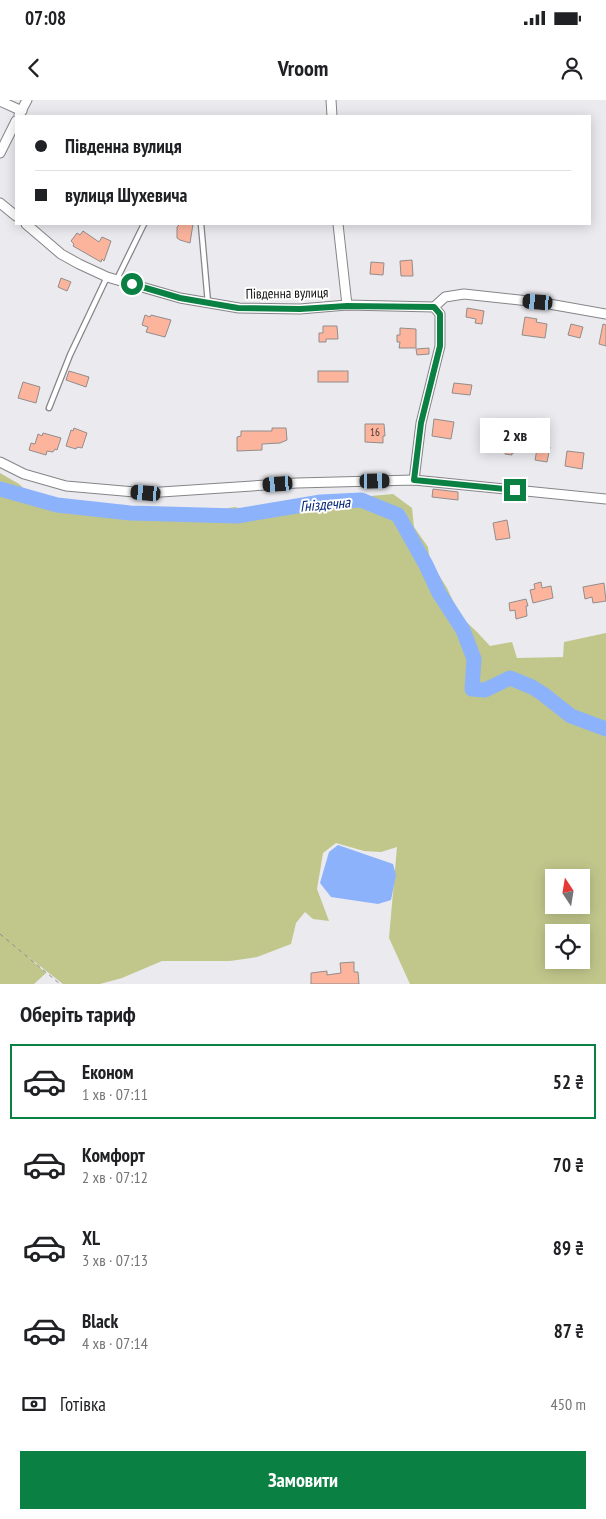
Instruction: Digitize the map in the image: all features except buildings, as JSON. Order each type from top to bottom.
[{"type":"street","points":[[0,101],[20,114],[27,100]]},
{"type":"street","points":[[331,100],[332,115]]},
{"type":"street","points":[[0,153],[15,123]]},
{"type":"street","points":[[0,203],[15,215]]},
{"type":"street","name":"Південна вулиця","points":[[27,225],[61,254],[107,277],[180,298],[238,308],[434,307]]},
{"type":"street","points":[[338,225],[347,306]]},
{"type":"street","points":[[414,480],[421,423],[440,346],[440,314],[434,307],[444,297],[464,294],[538,302],[606,314]]},
{"type":"street","points":[[0,462],[24,474],[66,486],[146,493],[297,482],[414,480],[606,499]]},
{"type":"lane","points":[[117,279],[144,225]]},
{"type":"lane","points":[[201,225],[208,303]]},
{"type":"lane","points":[[49,408],[70,355],[107,277]]},
{"type":"path","points":[[0,934],[60,984]]},
{"type":"green space","points":[[0,473],[19,484],[41,504],[93,516],[169,521],[194,519],[217,510],[235,507],[260,514],[280,510],[290,503],[316,509],[337,499],[393,494],[412,508],[414,527],[428,547],[430,561],[447,588],[460,616],[490,646],[512,642],[517,658],[563,657],[564,642],[606,633],[606,984],[410,984],[389,938],[397,847],[381,852],[364,851],[336,843],[323,853],[317,889],[329,921],[313,919],[305,912],[296,923],[291,944],[257,957],[230,961],[162,961],[122,978],[100,984],[63,984],[27,956],[46,973],[34,984],[0,984]]},
{"type":"water","points":[[338,845],[393,864],[396,875],[391,900],[378,904],[331,897],[320,883],[329,852]]},
{"type":"waterway","name":"Гніздечна","points":[[0,489],[57,505],[130,513],[237,516],[321,502],[361,500],[398,515],[426,565],[439,593],[463,630],[474,659],[472,689],[485,690],[510,678],[532,687],[571,716],[606,729]]},
{"type":"route","points":[[132,284],[180,298],[238,308],[434,307],[440,314],[440,346],[421,423],[414,480],[515,490]]}]
